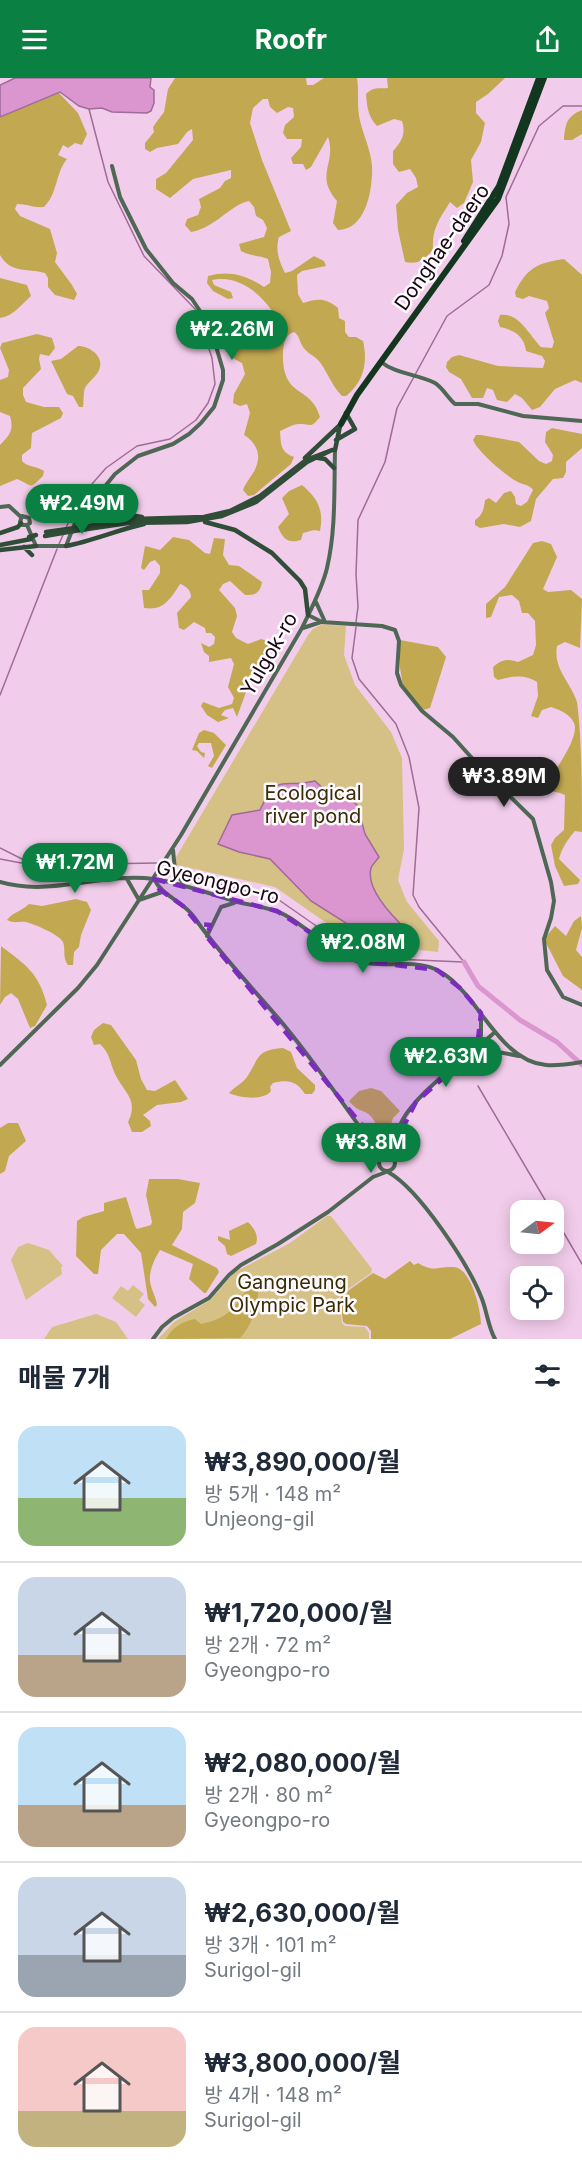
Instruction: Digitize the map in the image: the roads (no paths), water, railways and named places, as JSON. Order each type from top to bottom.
[{"type":"highway","name":"Donghae-daero","points":[[381,362],[394,338],[464,242],[499,186],[539,78]]},
{"type":"highway","name":"Donghae-daero","points":[[341,425],[346,413],[381,362],[498,199],[544,78]]},
{"type":"main road","points":[[336,440],[355,429],[346,413]]},
{"type":"main road","points":[[0,544],[121,520],[204,517],[230,511],[260,496],[295,468],[341,425]]},
{"type":"main road","name":"Donghae-daero","points":[[333,450],[341,425]]},
{"type":"main road","points":[[295,468],[314,456],[333,450]]},
{"type":"main road","points":[[74,529],[114,524],[199,520],[222,516],[247,507],[315,458],[333,450]]},
{"type":"main road","points":[[315,458],[325,459],[334,468]]},
{"type":"main road","points":[[81,514],[117,513],[154,518]]},
{"type":"main road","points":[[0,533],[18,527],[21,520]]},
{"type":"main road","points":[[199,520],[235,530],[272,553],[305,589],[308,615]]},
{"type":"main road","points":[[66,546],[88,542],[120,530],[159,522]]},
{"type":"main road","points":[[0,550],[36,546]]},
{"type":"main road","points":[[24,548],[32,555]]},
{"type":"street","points":[[0,507],[9,506],[27,525],[36,546],[66,546],[81,514],[115,474],[138,456],[173,444],[189,434],[214,407],[223,380],[220,357],[207,320],[192,299],[173,283],[146,249],[120,197],[112,166]]},
{"type":"street","points":[[381,362],[389,368],[419,376],[438,385],[455,404],[478,404],[523,416],[582,421]]},
{"type":"street","name":"Yulgok-ro","points":[[154,879],[302,628],[315,601],[327,568],[330,548],[333,450]]},
{"type":"street","points":[[21,520],[28,517],[30,521],[27,525]]},
{"type":"street","points":[[315,601],[324,622]]},
{"type":"street","points":[[308,615],[324,622],[387,626],[394,630],[399,641],[397,673],[401,685],[422,711],[453,737],[533,819],[551,882],[554,901],[544,939],[547,970],[564,997],[582,1005]]},
{"type":"street","points":[[302,628],[324,622]]},
{"type":"street","points":[[173,848],[175,870],[186,887]]},
{"type":"street","points":[[127,879],[140,900]]},
{"type":"street","name":"Gyeongpo-ro","points":[[0,882],[20,886],[52,886],[127,879],[154,879],[241,903],[268,908],[284,914],[337,952],[353,960],[369,964],[420,966],[437,970],[460,988],[495,1032],[520,1056],[536,1064],[555,1065],[582,1062]]},
{"type":"street","points":[[0,1065],[88,977],[154,879],[163,892],[194,916],[207,937],[280,1020],[372,1143],[395,1162],[400,1179]]},
{"type":"street","points":[[140,900],[163,892]]},
{"type":"street","points":[[207,937],[211,924],[221,907],[241,903]]},
{"type":"street","points":[[198,924],[211,924]]},
{"type":"street","points":[[477,1048],[481,1035],[481,1013]]},
{"type":"street","points":[[153,1339],[173,1318],[209,1298],[241,1265],[279,1244],[328,1212],[373,1177],[393,1169],[395,1143],[401,1124],[416,1102],[495,1032]]},
{"type":"street","points":[[477,1048],[520,1056]]},
{"type":"street","points":[[372,1143],[387,1148],[395,1143]]},
{"type":"street","points":[[372,1143],[379,1163],[387,1172],[400,1179],[445,1234],[483,1301],[488,1324],[495,1339]]},
{"type":"street","points":[[373,1177],[379,1163],[395,1143]]},
{"type":"waterway","points":[[356,622],[358,520],[385,462],[397,408],[447,316],[489,285],[502,256],[509,224],[506,197],[539,126],[563,106],[582,106]]},
{"type":"waterway","points":[[66,528],[77,501],[106,468],[137,446],[170,439],[196,420],[208,403],[215,384],[212,358],[196,310],[144,256],[108,182],[89,109]]},
{"type":"waterway","points":[[59,544],[63,535]]},
{"type":"waterway","points":[[0,695],[57,549]]},
{"type":"waterway","points":[[356,627],[352,658],[359,679],[396,724],[409,757],[419,808],[413,895],[419,907],[464,962]]},
{"type":"waterway","points":[[0,848],[34,865],[157,863]]},
{"type":"waterway","points":[[0,859],[32,865]]},
{"type":"waterway","points":[[183,874],[279,900],[345,946],[394,959],[463,962]]},
{"type":"waterway","points":[[464,962],[478,986],[520,1020],[557,1042],[582,1065]]},
{"type":"waterway","points":[[478,1086],[545,1200]]},
{"type":"waterway","points":[[564,1233],[582,1264]]},
{"type":"park label","name":"Ecological river pond","points":[[313,804]]},
{"type":"park label","name":"Gangneung Olympic Park","points":[[292,1294]]}]
